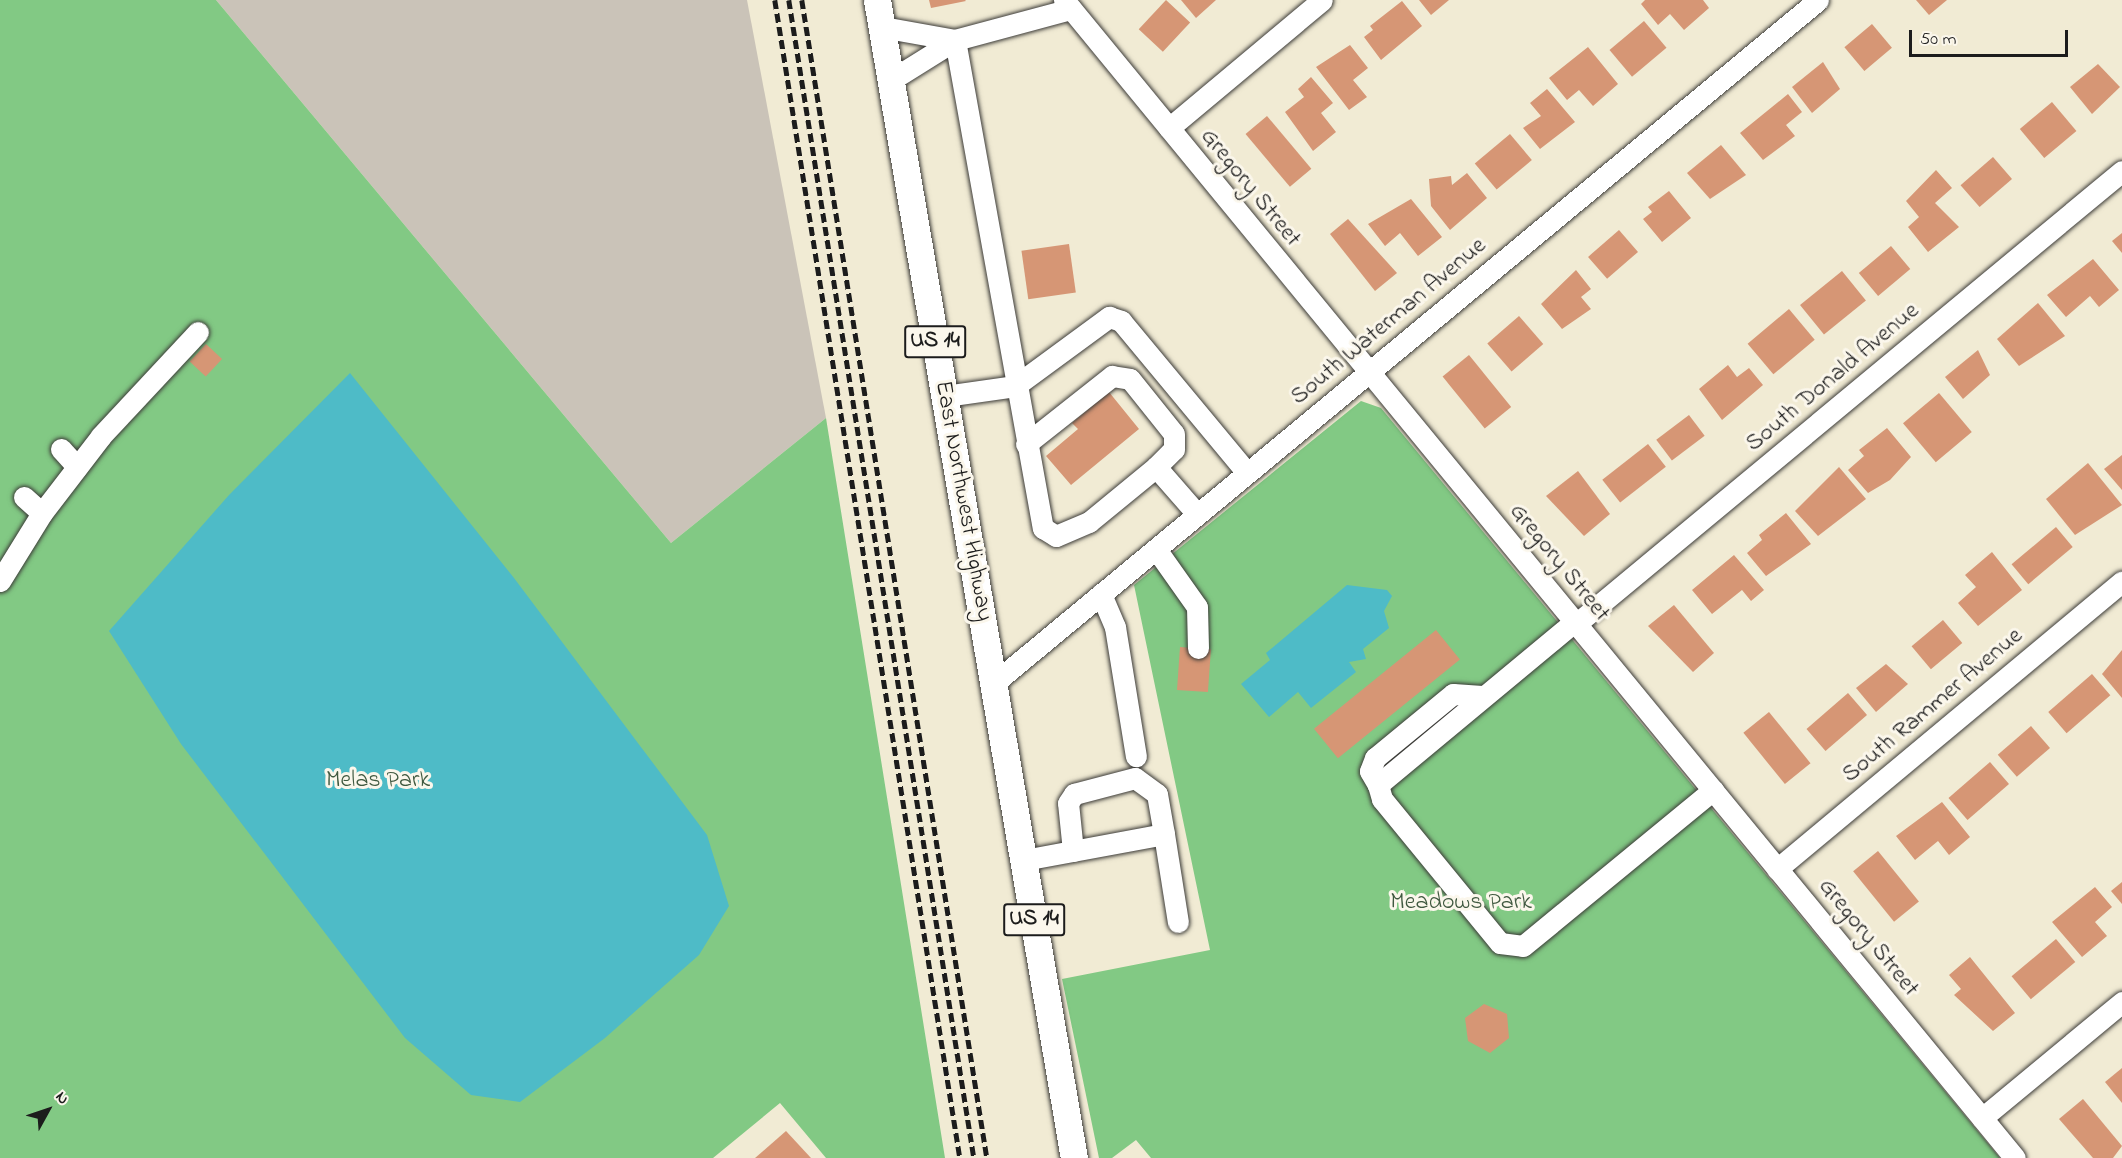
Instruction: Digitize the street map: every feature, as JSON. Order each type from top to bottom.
[{"type":"main road","name":"East Northwest Highway","points":[[877,0],[994,683]]},
{"type":"main road","name":"US 14","points":[[994,683],[1074,1158]]},
{"type":"street","points":[[1169,128],[1322,0]]},
{"type":"street","name":"South Waterman Avenue","points":[[994,683],[1818,0]]},
{"type":"street","points":[[891,80],[955,40],[1067,4]]},
{"type":"street","name":"Gregory Street","points":[[1067,4],[2015,1158]]},
{"type":"street","points":[[882,27],[955,40]]},
{"type":"street","points":[[955,40],[1015,386],[1026,444],[1043,528],[1056,536],[1089,522],[1156,467],[1174,449],[1174,434],[1130,379],[1112,376],[1026,444]]},
{"type":"street","name":"South Donald Avenue","points":[[1713,790],[1515,949],[1500,943],[1382,799],[1378,785],[1482,696],[1575,623],[2122,171]]},
{"type":"street","points":[[945,396],[1015,386],[1100,319],[1121,321],[1247,473]]},
{"type":"street","points":[[3,568],[77,467],[198,332]]},
{"type":"street","points":[[61,449],[77,467]]},
{"type":"street","points":[[1156,467],[1197,514]]},
{"type":"street","points":[[24,498],[42,513]]},
{"type":"street","points":[[1156,549],[1197,607],[1198,648]]},
{"type":"street","name":"South Rammer Avenue","points":[[1777,868],[2122,582]]},
{"type":"street","points":[[1101,594],[1115,627],[1136,756]]},
{"type":"street","points":[[1073,851],[1068,803],[1074,794],[1135,778],[1157,794],[1178,922]]},
{"type":"street","points":[[1024,860],[1164,834]]},
{"type":"street","points":[[1982,1118],[2122,1002]]},
{"type":"shaded area","points":[[216,0],[747,0],[826,418],[671,543]]},
{"type":"green space","name":"Melas Park","points":[[0,0],[216,0],[671,543],[826,418],[945,1158],[826,1158],[780,1103],[713,1158],[0,1158]]},
{"type":"green space","name":"Meadows Park","points":[[1361,401],[1381,408],[2000,1158],[1151,1158],[1136,1140],[1112,1158],[1099,1158],[1062,979],[1210,950],[1134,585]]},
{"type":"water","points":[[350,373],[514,578],[707,835],[729,906],[699,955],[605,1038],[520,1102],[471,1095],[405,1038],[181,744],[109,631],[229,495]]},
{"type":"water","points":[[1347,585],[1387,590],[1392,596],[1384,611],[1389,628],[1363,649],[1366,659],[1349,662],[1356,672],[1311,708],[1298,692],[1269,717],[1241,684],[1270,660],[1266,653]]},
{"type":"building","points":[[929,0],[965,0],[966,1],[931,8]]},
{"type":"building","points":[[1166,0],[1190,23],[1163,52],[1139,29]]},
{"type":"building","points":[[1181,0],[1216,0],[1196,18]]},
{"type":"building","points":[[1419,0],[1449,0],[1431,15]]},
{"type":"building","points":[[1645,0],[1703,0],[1709,8],[1684,30],[1670,14],[1658,25],[1641,4]]},
{"type":"building","points":[[1916,0],[1947,0],[1929,15]]},
{"type":"building","points":[[1402,1],[1422,26],[1381,60],[1364,37],[1373,30],[1370,26]]},
{"type":"building","points":[[1644,21],[1666,48],[1632,77],[1610,50]]},
{"type":"building","points":[[1872,24],[1892,48],[1864,71],[1844,47]]},
{"type":"building","points":[[1350,45],[1368,68],[1353,80],[1367,97],[1349,110],[1316,67]]},
{"type":"building","points":[[1588,47],[1618,84],[1593,106],[1579,90],[1567,100],[1549,78]]},
{"type":"building","points":[[1823,62],[1840,89],[1812,113],[1792,87]]},
{"type":"building","points":[[2098,64],[2120,87],[2092,114],[2070,87]]},
{"type":"building","points":[[1311,77],[1333,103],[1321,113],[1336,132],[1313,151],[1285,112],[1304,97],[1298,89]]},
{"type":"building","points":[[1547,89],[1575,122],[1540,149],[1523,128],[1541,116],[1530,103]]},
{"type":"building","points":[[1788,94],[1802,112],[1786,125],[1795,136],[1763,160],[1740,133]]},
{"type":"building","points":[[2052,102],[2076,131],[2044,158],[2020,129]]},
{"type":"building","points":[[1267,116],[1311,169],[1290,187],[1246,134]]},
{"type":"building","points":[[1510,134],[1532,160],[1497,190],[1475,164]]},
{"type":"building","points":[[1721,145],[1746,175],[1710,199],[1687,173]]},
{"type":"building","points":[[1993,157],[2012,179],[1980,207],[1961,185]]},
{"type":"building","points":[[1936,170],[1952,188],[1935,203],[1959,227],[1928,252],[1908,227],[1919,217],[1906,201]]},
{"type":"building","points":[[1467,173],[1487,198],[1450,230],[1431,206],[1429,179],[1451,176],[1452,185]]},
{"type":"building","points":[[1669,191],[1691,218],[1662,242],[1643,219],[1652,212],[1648,207]]},
{"type":"building","points":[[1411,199],[1442,237],[1418,256],[1400,233],[1385,246],[1368,224]]},
{"type":"building","points":[[1348,219],[1397,273],[1375,291],[1330,234]]},
{"type":"building","points":[[1619,230],[1638,252],[1607,279],[1588,257]]},
{"type":"building","points":[[2122,233],[2122,253],[2112,241]]},
{"type":"building","points":[[1069,244],[1076,293],[1028,299],[1021,251]]},
{"type":"building","points":[[1891,246],[1910,269],[1878,296],[1859,273]]},
{"type":"building","points":[[2093,259],[2119,290],[2099,307],[2090,296],[2066,317],[2047,295]]},
{"type":"building","points":[[1576,270],[1591,289],[1581,297],[1591,309],[1562,329],[1541,304]]},
{"type":"building","points":[[1842,271],[1866,301],[1824,335],[1800,305]]},
{"type":"building","points":[[2038,303],[2065,336],[2019,366],[1997,339]]},
{"type":"building","points":[[1789,309],[1815,340],[1773,374],[1748,344]]},
{"type":"building","points":[[1519,316],[1543,344],[1512,371],[1487,344]]},
{"type":"building","points":[[206,344],[222,359],[206,377],[190,362]]},
{"type":"building","points":[[1978,350],[1990,375],[1963,399],[1945,377]]},
{"type":"building","points":[[1469,355],[1511,407],[1485,428],[1443,376]]},
{"type":"building","points":[[1728,365],[1737,377],[1749,368],[1763,385],[1722,420],[1699,389]]},
{"type":"building","points":[[1109,392],[1139,429],[1071,485],[1046,456],[1078,429],[1072,423]]},
{"type":"building","points":[[1939,393],[1972,432],[1936,462],[1903,423]]},
{"type":"building","points":[[1689,415],[1705,436],[1672,460],[1656,440]]},
{"type":"building","points":[[1887,428],[1911,457],[1890,480],[1868,493],[1848,470],[1864,456],[1859,450]]},
{"type":"building","points":[[1648,444],[1666,467],[1620,503],[1602,480]]},
{"type":"building","points":[[2122,455],[2122,490],[2104,469]]},
{"type":"building","points":[[2088,463],[2122,505],[2075,535],[2046,499]]},
{"type":"building","points":[[1839,467],[1866,499],[1818,536],[1795,511]]},
{"type":"building","points":[[1578,471],[1610,514],[1584,536],[1546,496]]},
{"type":"building","points":[[1786,513],[1811,544],[1766,576],[1747,553],[1762,540],[1759,535]]},
{"type":"building","points":[[2056,527],[2073,547],[2028,584],[2012,564]]},
{"type":"building","points":[[1992,552],[2022,590],[1978,626],[1958,603],[1976,587],[1965,575]]},
{"type":"building","points":[[1734,555],[1764,590],[1751,601],[1742,590],[1712,614],[1692,590]]},
{"type":"building","points":[[1674,605],[1714,653],[1693,672],[1648,626]]},
{"type":"building","points":[[1943,620],[1962,643],[1931,669],[1912,646]]},
{"type":"building","points":[[1436,630],[1460,660],[1338,758],[1314,729]]},
{"type":"building","points":[[1180,647],[1211,649],[1208,692],[1177,690]]},
{"type":"building","points":[[2122,650],[2122,698],[2102,674]]},
{"type":"building","points":[[1886,664],[1908,684],[1876,712],[1856,688]]},
{"type":"building","points":[[2092,674],[2110,695],[2067,733],[2048,712]]},
{"type":"building","points":[[1848,693],[1867,715],[1826,751],[1806,729]]},
{"type":"building","points":[[1769,712],[1811,763],[1785,784],[1743,733]]},
{"type":"building","points":[[2031,726],[2050,748],[2017,777],[1998,755]]},
{"type":"building","points":[[1990,762],[2009,784],[1968,820],[1948,798]]},
{"type":"building","points":[[1942,802],[1970,837],[1949,855],[1938,841],[1915,860],[1896,836]]},
{"type":"building","points":[[1878,851],[1919,902],[1894,922],[1853,871]]},
{"type":"building","points":[[2122,882],[2122,904],[2111,891]]},
{"type":"building","points":[[2095,887],[2112,907],[2095,922],[2107,936],[2082,957],[2052,922]]},
{"type":"building","points":[[2056,939],[2075,962],[2031,999],[2012,976]]},
{"type":"building","points":[[1970,957],[2015,1013],[1993,1031],[1954,995],[1961,989],[1949,975]]},
{"type":"building","points":[[1484,1004],[1507,1014],[1509,1038],[1490,1053],[1468,1041],[1465,1018]]},
{"type":"building","points":[[2122,1068],[2122,1103],[2105,1082]]},
{"type":"building","points":[[2083,1099],[2122,1146],[2113,1158],[2093,1158],[2059,1119]]},
{"type":"building","points":[[786,1131],[811,1158],[755,1158]]},
{"type":"railway","points":[[775,0],[960,1158]]},
{"type":"railway","points":[[789,0],[974,1158]]},
{"type":"railway","points":[[802,0],[987,1158]]}]
